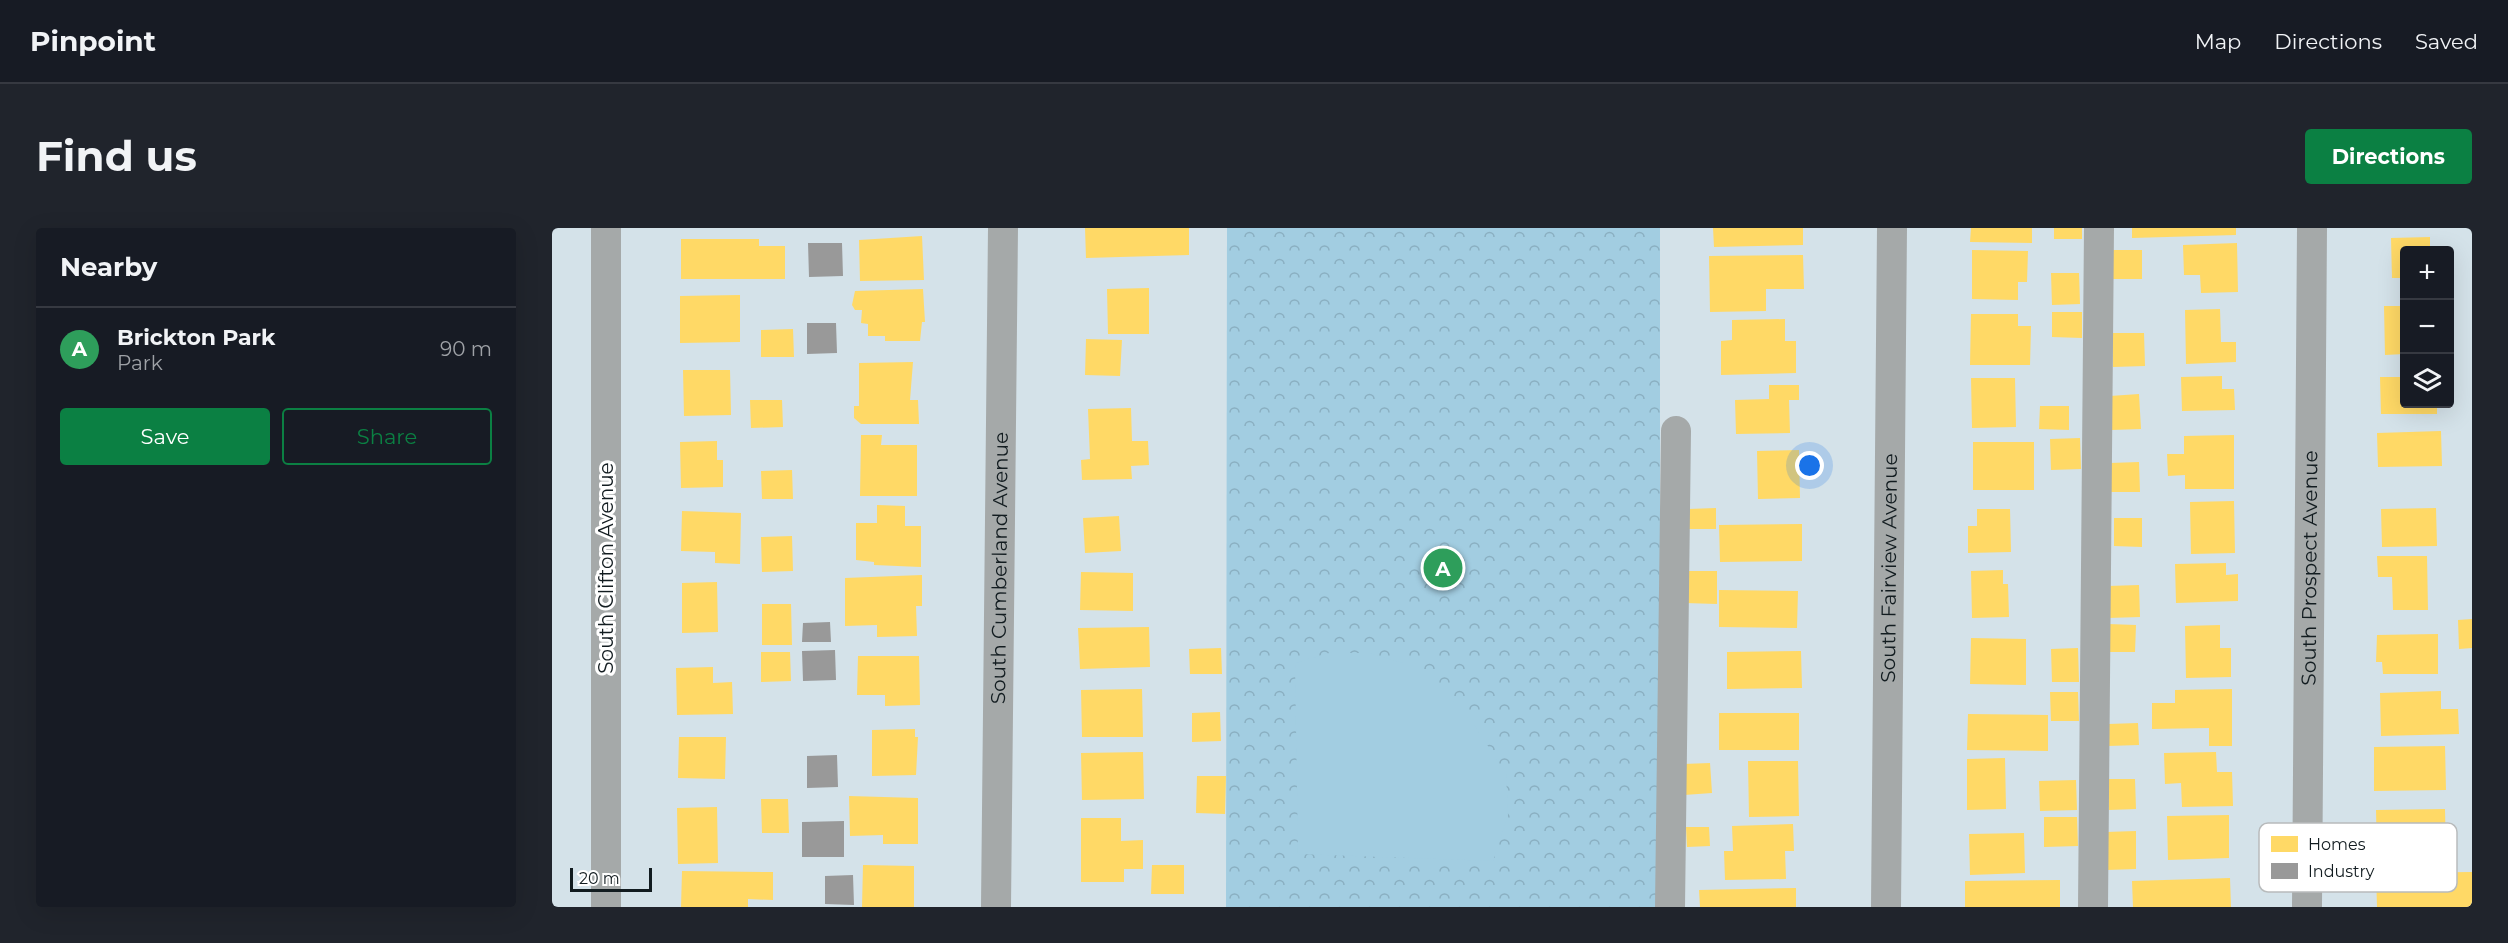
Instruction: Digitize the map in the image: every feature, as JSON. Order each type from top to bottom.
[{"type":"street","name":"South Clifton Avenue","points":[[606,228],[606,907]]},
{"type":"street","name":"South Cumberland Avenue","points":[[996,907],[1003,228]]},
{"type":"street","name":"South Fairview Avenue","points":[[1886,907],[1892,228]]},
{"type":"street","points":[[2093,907],[2099,228]]},
{"type":"street","name":"South Prospect Avenue","points":[[2308,823],[2312,228]]},
{"type":"street","points":[[1670,907],[1676,431]]},
{"type":"street","name":"South Prospect Avenue","points":[[2307,892],[2307,907]]},
{"type":"green space","points":[[1227,228],[1660,228],[1660,907],[1226,907]]},
{"type":"green space","points":[[1329,653],[1369,653],[1407,664],[1447,694],[1475,726],[1506,774],[1508,815],[1493,861],[1298,854],[1295,663]]},
{"type":"building: Homes","points":[[1085,228],[1189,228],[1189,255],[1086,258]]},
{"type":"building: Homes","points":[[1713,228],[1803,228],[1803,245],[1714,247]]},
{"type":"building: Homes","points":[[1971,228],[2032,228],[2032,243],[1970,242]]},
{"type":"building: Homes","points":[[2054,228],[2082,228],[2082,239],[2054,239]]},
{"type":"building: Homes","points":[[2132,228],[2236,228],[2236,235],[2132,238]]},
{"type":"building: Homes","points":[[922,236],[924,280],[860,281],[859,240]]},
{"type":"building: Homes","points":[[2430,237],[2430,246],[2400,246],[2400,278],[2392,278],[2391,238]]},
{"type":"building: Homes","points":[[681,239],[759,239],[759,246],[785,246],[785,279],[681,279]]},
{"type":"building: Homes","points":[[2237,243],[2238,292],[2201,293],[2200,275],[2184,275],[2183,245]]},
{"type":"building: Homes","points":[[1972,250],[2028,251],[2027,282],[2018,282],[2018,300],[1972,299]]},
{"type":"building: Homes","points":[[2112,250],[2142,250],[2142,279],[2111,279]]},
{"type":"building: Homes","points":[[1803,255],[1804,289],[1766,289],[1766,311],[1710,312],[1709,256]]},
{"type":"building: Homes","points":[[2051,273],[2079,273],[2080,304],[2052,305]]},
{"type":"building: Homes","points":[[1149,288],[1149,334],[1108,334],[1107,289]]},
{"type":"building: Homes","points":[[923,289],[925,322],[922,322],[920,341],[885,341],[885,336],[868,336],[868,324],[861,323],[862,310],[855,310],[852,305],[855,291]]},
{"type":"building: Homes","points":[[740,295],[740,342],[680,343],[680,296]]},
{"type":"building: Homes","points":[[2384,306],[2400,306],[2400,354],[2385,355]]},
{"type":"building: Homes","points":[[2220,309],[2221,342],[2236,342],[2236,362],[2186,364],[2185,310]]},
{"type":"building: Homes","points":[[2052,312],[2082,312],[2082,338],[2052,337]]},
{"type":"building: Homes","points":[[1971,314],[2018,314],[2018,326],[2031,326],[2030,365],[1970,365]]},
{"type":"building: Homes","points":[[1785,319],[1785,341],[1796,341],[1796,373],[1721,375],[1721,341],[1732,340],[1732,320]]},
{"type":"building: Homes","points":[[793,329],[794,357],[761,357],[761,330]]},
{"type":"building: Homes","points":[[2112,333],[2144,333],[2145,366],[2113,367]]},
{"type":"building: Homes","points":[[1086,339],[1122,340],[1120,376],[1085,375]]},
{"type":"building: Homes","points":[[913,362],[910,400],[918,400],[919,424],[861,424],[854,418],[854,406],[859,406],[859,363]]},
{"type":"building: Homes","points":[[683,370],[730,370],[731,415],[684,416]]},
{"type":"building: Homes","points":[[2222,376],[2222,389],[2234,389],[2235,410],[2182,411],[2181,377]]},
{"type":"building: Homes","points":[[2380,377],[2400,377],[2400,408],[2437,408],[2437,414],[2381,414]]},
{"type":"building: Homes","points":[[1971,378],[2015,378],[2016,427],[1972,428]]},
{"type":"building: Homes","points":[[1769,385],[1799,385],[1799,400],[1789,400],[1790,433],[1736,434],[1735,400],[1769,399]]},
{"type":"building: Homes","points":[[2139,394],[2141,429],[2111,430],[2110,396]]},
{"type":"building: Homes","points":[[750,400],[782,400],[783,427],[751,428]]},
{"type":"building: Homes","points":[[2040,406],[2069,406],[2069,430],[2039,429]]},
{"type":"building: Homes","points":[[1131,408],[1132,441],[1148,441],[1149,465],[1131,466],[1132,479],[1082,480],[1081,460],[1090,459],[1088,409]]},
{"type":"building: Homes","points":[[2441,431],[2442,466],[2378,467],[2377,433]]},
{"type":"building: Homes","points":[[861,435],[882,435],[881,445],[917,445],[917,496],[860,496]]},
{"type":"building: Homes","points":[[2234,435],[2234,489],[2185,489],[2185,475],[2168,476],[2167,454],[2184,454],[2184,436]]},
{"type":"building: Homes","points":[[2080,438],[2081,469],[2051,470],[2050,439]]},
{"type":"building: Homes","points":[[717,441],[717,460],[723,460],[723,487],[681,488],[680,442]]},
{"type":"building: Homes","points":[[1973,442],[2034,442],[2034,490],[1973,490]]},
{"type":"building: Homes","points":[[1799,450],[1800,498],[1758,499],[1757,451]]},
{"type":"building: Homes","points":[[2139,462],[2140,492],[2110,492],[2110,463]]},
{"type":"building: Homes","points":[[792,470],[793,499],[762,499],[761,471]]},
{"type":"building: Homes","points":[[2234,501],[2235,553],[2191,554],[2190,502]]},
{"type":"building: Homes","points":[[877,505],[905,506],[905,526],[921,526],[921,567],[874,565],[874,562],[856,560],[856,523],[877,523]]},
{"type":"building: Homes","points":[[1716,508],[1716,529],[1689,529],[1688,509]]},
{"type":"building: Homes","points":[[2436,508],[2437,546],[2382,547],[2381,509]]},
{"type":"building: Homes","points":[[1977,509],[2010,509],[2011,552],[1968,553],[1968,526],[1977,526]]},
{"type":"building: Homes","points":[[682,511],[741,513],[740,564],[715,563],[715,552],[681,551]]},
{"type":"building: Homes","points":[[1119,516],[1121,551],[1085,553],[1083,518]]},
{"type":"building: Homes","points":[[2114,518],[2142,518],[2142,547],[2114,546]]},
{"type":"building: Homes","points":[[1802,524],[1802,561],[1720,562],[1719,525]]},
{"type":"building: Homes","points":[[792,536],[793,571],[762,572],[761,537]]},
{"type":"building: Homes","points":[[2377,556],[2427,556],[2428,610],[2393,610],[2392,577],[2378,577]]},
{"type":"building: Homes","points":[[2226,563],[2226,575],[2238,574],[2238,601],[2176,603],[2175,564]]},
{"type":"building: Homes","points":[[2003,570],[2003,584],[2008,584],[2009,617],[1972,618],[1971,571]]},
{"type":"building: Homes","points":[[1685,571],[1717,571],[1717,604],[1685,603]]},
{"type":"building: Homes","points":[[1081,572],[1133,573],[1133,611],[1080,610]]},
{"type":"building: Homes","points":[[922,575],[922,606],[916,606],[917,636],[877,637],[877,625],[845,626],[845,578]]},
{"type":"building: Homes","points":[[717,582],[718,632],[682,633],[682,583]]},
{"type":"building: Homes","points":[[2139,585],[2140,617],[2108,618],[2108,586]]},
{"type":"building: Homes","points":[[1719,590],[1798,591],[1797,628],[1719,627]]},
{"type":"building: Homes","points":[[762,604],[791,604],[792,645],[762,645]]},
{"type":"building: Homes","points":[[2472,619],[2472,648],[2459,649],[2458,620]]},
{"type":"building: Homes","points":[[2108,624],[2136,625],[2135,652],[2108,652]]},
{"type":"building: Homes","points":[[2220,625],[2220,648],[2231,648],[2231,677],[2186,678],[2185,626]]},
{"type":"building: Homes","points":[[1149,627],[1150,667],[1080,669],[1078,628]]},
{"type":"building: Homes","points":[[2438,634],[2438,674],[2383,674],[2382,662],[2376,662],[2377,635]]},
{"type":"building: Homes","points":[[1971,638],[2026,639],[2026,685],[1970,684]]},
{"type":"building: Homes","points":[[1221,648],[1222,674],[1190,674],[1189,649]]},
{"type":"building: Homes","points":[[2078,648],[2079,682],[2052,682],[2051,649]]},
{"type":"building: Homes","points":[[1801,651],[1802,688],[1727,689],[1727,652]]},
{"type":"building: Homes","points":[[761,652],[790,652],[791,681],[761,682]]},
{"type":"building: Homes","points":[[858,656],[919,656],[920,705],[885,706],[885,695],[857,695]]},
{"type":"building: Homes","points":[[713,667],[713,683],[732,682],[733,714],[677,715],[676,668]]},
{"type":"building: Homes","points":[[1142,689],[1143,737],[1082,737],[1081,690]]},
{"type":"building: Homes","points":[[2232,689],[2232,746],[2209,746],[2209,728],[2152,729],[2152,703],[2175,703],[2175,690]]},
{"type":"building: Homes","points":[[2441,691],[2441,709],[2458,709],[2459,734],[2381,736],[2380,693]]},
{"type":"building: Homes","points":[[2050,692],[2078,692],[2079,721],[2051,721]]},
{"type":"building: Homes","points":[[1220,712],[1221,741],[1192,742],[1192,713]]},
{"type":"building: Homes","points":[[1719,713],[1799,713],[1799,750],[1719,750]]},
{"type":"building: Homes","points":[[1968,714],[2048,715],[2048,751],[1967,750]]},
{"type":"building: Homes","points":[[2138,723],[2139,745],[2108,746],[2108,724]]},
{"type":"building: Homes","points":[[915,729],[915,737],[918,737],[916,775],[872,776],[872,730]]},
{"type":"building: Homes","points":[[679,737],[726,737],[725,779],[678,778]]},
{"type":"building: Homes","points":[[2445,746],[2446,790],[2374,791],[2374,747]]},
{"type":"building: Homes","points":[[1143,752],[1144,799],[1082,800],[1081,753]]},
{"type":"building: Homes","points":[[2216,752],[2217,772],[2232,772],[2233,806],[2182,807],[2181,783],[2165,784],[2164,753]]},
{"type":"building: Homes","points":[[2005,758],[2006,809],[1967,810],[1967,759]]},
{"type":"building: Homes","points":[[1748,761],[1798,761],[1799,816],[1749,817]]},
{"type":"building: Homes","points":[[1710,763],[1712,793],[1684,795],[1683,764]]},
{"type":"building: Homes","points":[[1197,776],[1226,776],[1225,814],[1196,813]]},
{"type":"building: Homes","points":[[2108,779],[2135,779],[2136,809],[2109,810]]},
{"type":"building: Homes","points":[[2076,780],[2077,810],[2040,811],[2039,781]]},
{"type":"building: Homes","points":[[849,796],[918,798],[918,844],[883,844],[883,835],[850,836]]},
{"type":"building: Homes","points":[[761,799],[788,799],[789,833],[762,833]]},
{"type":"building: Homes","points":[[717,807],[718,863],[678,864],[677,808]]},
{"type":"building: Homes","points":[[2445,809],[2445,823],[2376,823],[2376,810]]},
{"type":"building: Homes","points":[[2229,815],[2229,858],[2168,860],[2167,816]]},
{"type":"building: Homes","points":[[2044,817],[2077,817],[2078,846],[2044,847]]},
{"type":"building: Homes","points":[[1081,818],[1121,818],[1121,841],[1143,840],[1143,869],[1124,869],[1124,882],[1081,882]]},
{"type":"building: Homes","points":[[1793,824],[1794,851],[1785,851],[1786,879],[1725,880],[1724,851],[1733,851],[1732,826]]},
{"type":"building: Homes","points":[[1686,827],[1709,827],[1710,846],[1687,847]]},
{"type":"building: Homes","points":[[2136,831],[2136,869],[2107,870],[2106,832]]},
{"type":"building: Homes","points":[[2024,833],[2025,873],[1970,875],[1969,834]]},
{"type":"building: Homes","points":[[863,865],[914,866],[914,907],[862,907]]},
{"type":"building: Homes","points":[[1152,865],[1184,865],[1184,894],[1151,894]]},
{"type":"building: Homes","points":[[682,871],[773,872],[773,900],[748,899],[748,907],[681,907]]},
{"type":"building: Homes","points":[[2457,872],[2472,872],[2472,907],[2377,907],[2377,892],[2457,892]]},
{"type":"building: Homes","points":[[2230,878],[2231,907],[2133,907],[2132,881]]},
{"type":"building: Homes","points":[[2060,880],[2060,907],[1965,907],[1965,881]]},
{"type":"building: Homes","points":[[1796,888],[1796,907],[1700,907],[1699,890]]},
{"type":"building: Industry","points":[[808,243],[842,243],[843,276],[809,277]]},
{"type":"building: Industry","points":[[807,323],[836,323],[837,353],[807,354]]},
{"type":"building: Industry","points":[[830,622],[831,642],[802,642],[803,623]]},
{"type":"building: Industry","points":[[835,650],[836,680],[803,681],[802,651]]},
{"type":"building: Industry","points":[[837,755],[838,787],[807,788],[807,756]]},
{"type":"building: Industry","points":[[844,821],[844,857],[802,857],[802,822]]},
{"type":"building: Industry","points":[[853,875],[854,905],[825,904],[825,876]]},
{"type":"place","name":"Brickton Park","points":[[1443,568]]}]
